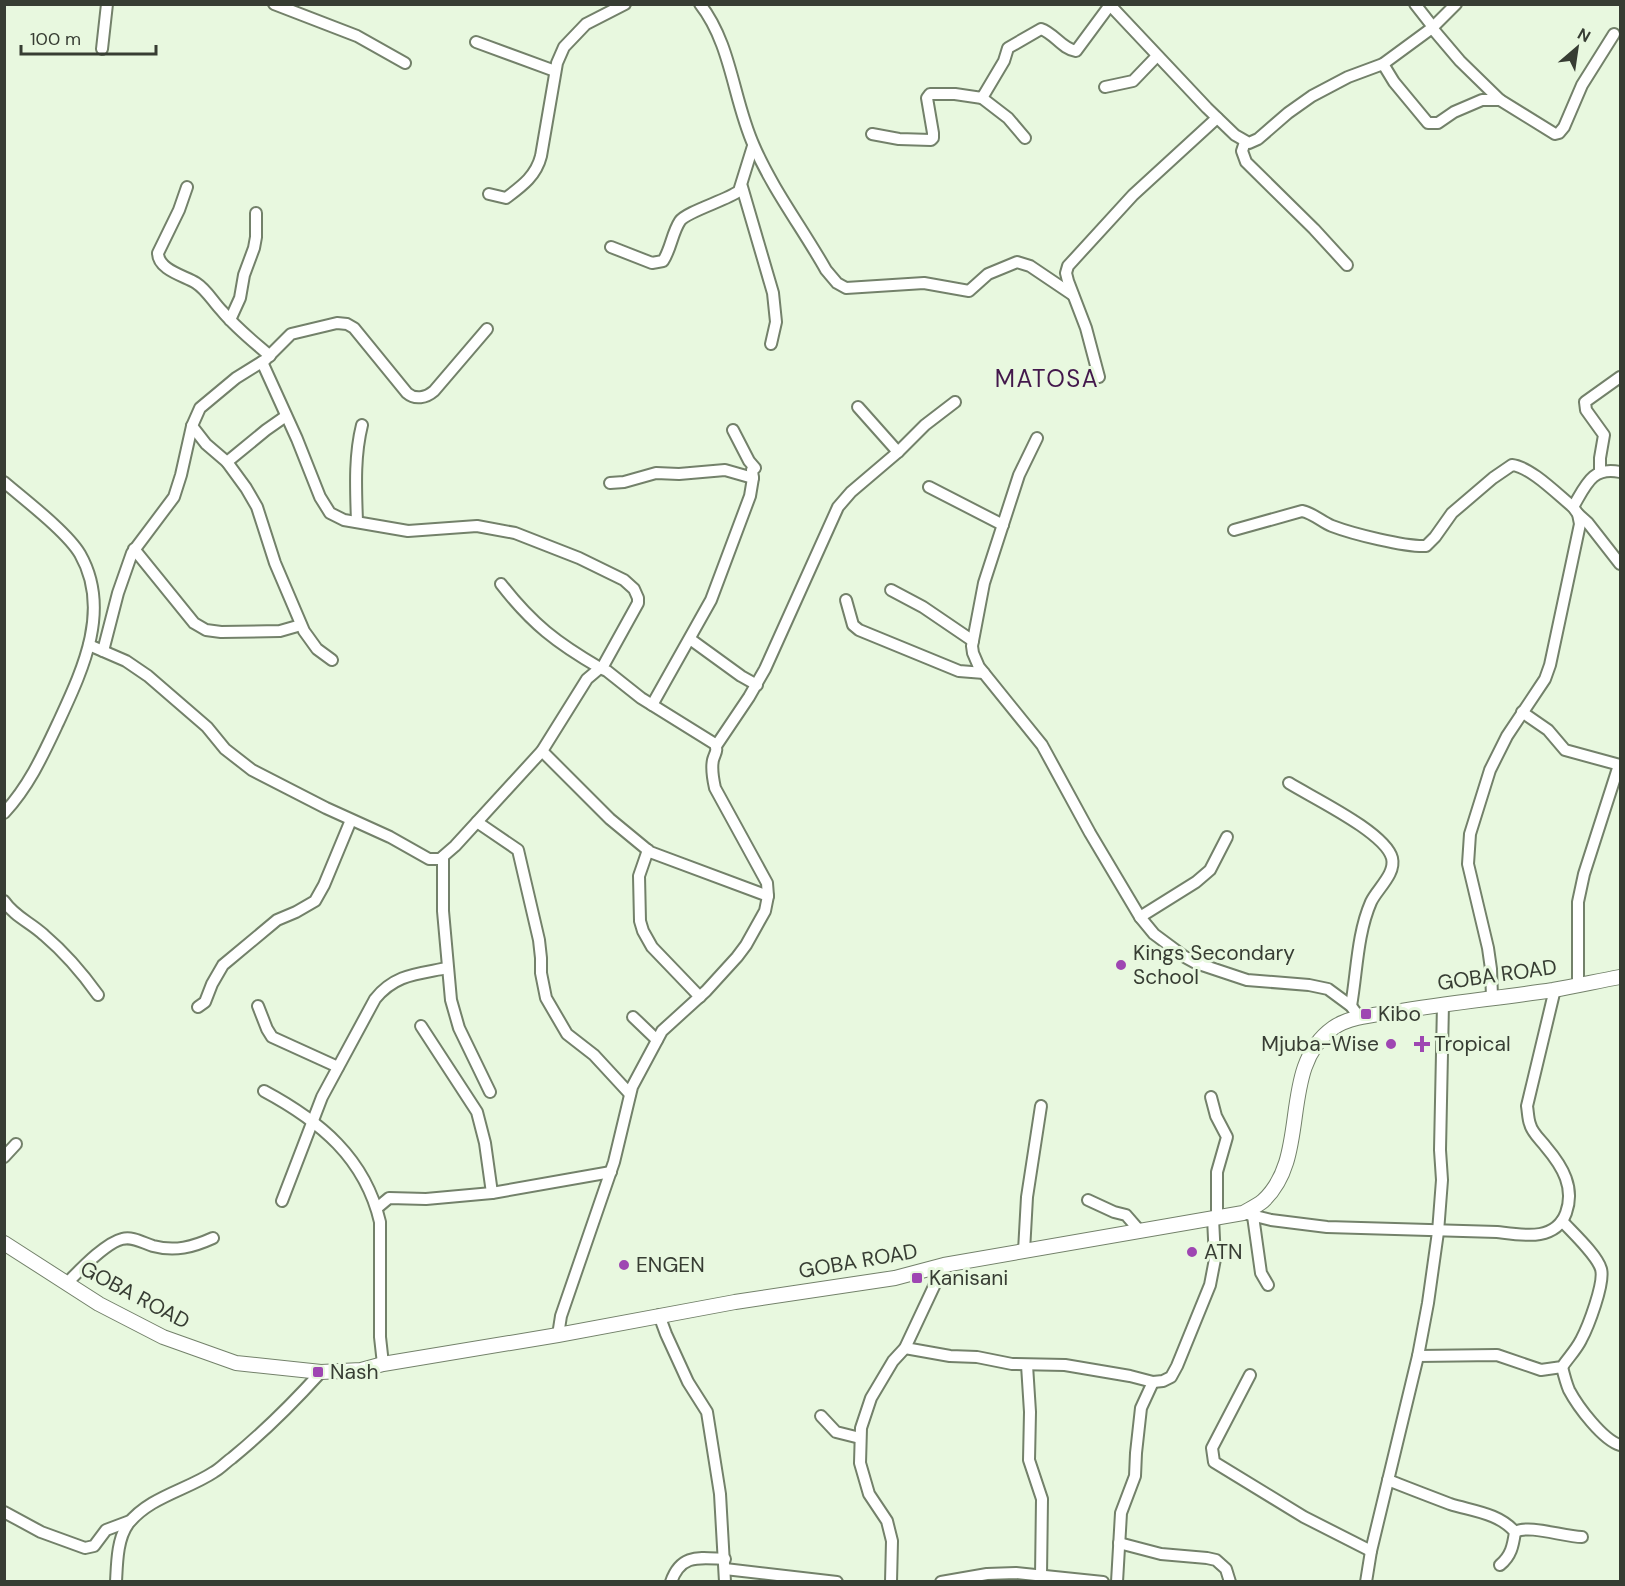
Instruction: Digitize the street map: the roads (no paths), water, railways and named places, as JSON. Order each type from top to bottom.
[{"type":"main road","name":"GOBA ROAD","points":[[4,1243],[99,1304],[163,1337],[236,1363],[321,1372],[361,1370],[383,1364],[558,1335],[659,1315],[895,1278],[944,1265],[1139,1230],[1215,1217],[1248,1215],[1264,1200],[1281,1174],[1289,1153],[1304,1070],[1311,1053],[1334,1027],[1355,1012],[1443,1004],[1555,989],[1620,977]]},
{"type":"street","points":[[102,48],[107,4]]},
{"type":"street","points":[[274,4],[357,36],[405,63]]},
{"type":"street","points":[[489,194],[506,198],[537,169],[555,71],[564,47],[578,31],[592,21],[625,4]]},
{"type":"street","points":[[700,4],[711,20],[721,42],[753,146],[826,270],[843,287],[924,283],[969,291],[988,274],[1017,262],[1030,266],[1073,295]]},
{"type":"street","points":[[1415,4],[1460,61],[1500,100],[1555,134],[1564,127],[1587,77],[1614,33]]},
{"type":"street","points":[[982,98],[1004,61],[1008,48],[1041,28],[1069,49],[1076,51],[1110,5],[1234,135],[1251,143],[1312,96],[1342,80],[1383,64],[1432,28],[1456,4]]},
{"type":"street","points":[[476,42],[555,71]]},
{"type":"street","points":[[1105,87],[1133,81],[1157,56]]},
{"type":"street","points":[[1383,64],[1406,98],[1425,120],[1432,124],[1482,100],[1500,100]]},
{"type":"street","points":[[872,134],[899,139],[931,140],[933,134],[927,98],[930,94],[955,94],[982,98],[1008,118],[1025,138]]},
{"type":"street","points":[[1099,377],[1086,328],[1066,273],[1070,263],[1090,244],[1132,195],[1217,118]]},
{"type":"street","points":[[1245,142],[1242,151],[1246,162],[1347,265]]},
{"type":"street","points":[[610,247],[652,263],[663,261],[681,219],[739,191],[753,146]]},
{"type":"street","points":[[89,645],[126,661],[148,676],[207,727],[225,748],[245,765],[351,820],[429,858],[438,860],[477,822],[542,751],[586,679],[601,668],[638,603],[634,589],[624,580],[579,558],[506,531],[477,526],[408,531],[336,517],[325,506],[286,416],[266,359],[199,286],[178,275],[161,263],[158,258],[158,253],[175,220],[187,187]]},
{"type":"street","points":[[742,187],[773,293],[776,322],[771,344]]},
{"type":"street","points":[[230,320],[240,298],[244,275],[254,248],[256,213]]},
{"type":"street","points":[[103,651],[118,593],[134,549],[174,497],[192,426],[197,411],[202,406],[249,369],[266,359],[291,334],[338,323],[354,328],[406,393],[413,397],[424,397],[434,391],[487,329]]},
{"type":"street","points":[[1600,472],[1603,433],[1586,410],[1585,402],[1620,377]]},
{"type":"street","points":[[558,1335],[564,1307],[611,1172],[630,1094],[657,1040],[742,951],[765,911],[768,896],[767,883],[715,788],[712,766],[716,746],[757,685],[838,507],[851,492],[898,452],[925,424],[955,402]]},
{"type":"street","points":[[858,407],[898,452]]},
{"type":"street","points":[[227,462],[286,416]]},
{"type":"street","points":[[357,522],[356,476],[358,438],[362,425]]},
{"type":"street","points":[[192,426],[206,444],[227,462],[246,488],[257,507],[275,563],[301,625],[313,645],[332,660]]},
{"type":"street","points":[[652,705],[714,594],[750,496],[752,470],[755,468],[733,430]]},
{"type":"street","points":[[1037,438],[1019,475],[984,583],[973,641],[973,653],[984,673],[1042,745],[1090,833],[1140,917],[1154,934],[1196,963],[1247,980],[1319,986],[1333,991],[1355,1012]]},
{"type":"street","points":[[1234,530],[1302,511],[1332,526],[1411,546],[1425,546],[1435,537],[1452,513],[1493,478],[1512,465],[1519,465],[1575,510],[1620,564]]},
{"type":"street","points":[[610,483],[624,482],[656,473],[679,474],[725,470],[753,478]]},
{"type":"street","points":[[1492,997],[1488,948],[1468,864],[1468,849],[1480,799],[1490,770],[1507,736],[1545,679],[1550,665],[1580,524],[1575,510],[1586,486],[1600,472],[1610,470],[1620,472]]},
{"type":"street","points":[[4,482],[65,537],[79,554],[91,581],[92,621],[89,645],[82,670],[41,761],[18,798],[4,813]]},
{"type":"street","points":[[928,487],[1003,525]]},
{"type":"street","points":[[134,549],[195,623],[206,630],[280,631],[301,625]]},
{"type":"street","points":[[501,584],[532,620],[563,646],[601,668],[652,705],[716,746]]},
{"type":"street","points":[[891,590],[923,607],[973,641]]},
{"type":"street","points":[[846,600],[853,625],[859,630],[959,671],[984,673]]},
{"type":"street","points":[[690,639],[757,685]]},
{"type":"street","points":[[1522,712],[1548,730],[1563,749],[1581,756],[1620,765],[1584,874],[1578,902],[1578,984]]},
{"type":"street","points":[[542,751],[610,819],[648,850],[663,858],[768,896]]},
{"type":"street","points":[[1289,783],[1351,819],[1379,840],[1391,855],[1391,870],[1373,898],[1365,919],[1355,1012]]},
{"type":"street","points":[[198,1007],[205,1002],[214,979],[223,965],[277,920],[315,900],[333,866],[351,820]]},
{"type":"street","points":[[477,822],[518,850],[538,940],[543,985],[551,1009],[567,1034],[594,1055],[630,1094]]},
{"type":"street","points":[[1140,917],[1206,874],[1213,867],[1227,837]]},
{"type":"street","points":[[648,850],[639,876],[640,921],[643,931],[652,947],[700,997]]},
{"type":"street","points":[[443,857],[443,911],[447,968],[455,1017],[490,1092]]},
{"type":"street","points":[[4,902],[15,915],[53,943],[98,995]]},
{"type":"street","points":[[282,1201],[322,1097],[372,1003],[387,986],[401,978],[447,968]]},
{"type":"street","points":[[1268,1285],[1261,1273],[1248,1215],[1327,1227],[1438,1232],[1536,1234],[1552,1232],[1562,1221],[1570,1201],[1569,1184],[1549,1149],[1532,1129],[1527,1106],[1555,989]]},
{"type":"street","points":[[1366,1581],[1371,1551],[1418,1356],[1438,1232],[1442,1180],[1440,1150],[1443,1004]]},
{"type":"street","points":[[258,1006],[272,1037],[338,1067]]},
{"type":"street","points":[[633,1017],[657,1040]]},
{"type":"street","points":[[421,1026],[477,1112],[485,1143],[492,1193]]},
{"type":"street","points":[[264,1091],[313,1120],[329,1133],[364,1178],[377,1208],[380,1222],[380,1337],[383,1364]]},
{"type":"street","points":[[904,1348],[1026,1365],[1036,1363],[1065,1365],[1152,1382],[1167,1379],[1174,1372],[1210,1285],[1215,1260],[1217,1172],[1227,1137],[1216,1116],[1211,1097]]},
{"type":"street","points":[[1024,1251],[1027,1197],[1041,1106]]},
{"type":"street","points":[[4,1157],[16,1144]]},
{"type":"street","points":[[377,1208],[385,1200],[394,1197],[426,1199],[492,1193],[611,1172]]},
{"type":"street","points":[[1088,1200],[1126,1215],[1139,1230]]},
{"type":"street","points":[[1418,1356],[1494,1355],[1541,1370],[1562,1367],[1584,1334],[1602,1277],[1597,1260],[1562,1221]]},
{"type":"street","points":[[67,1283],[86,1264],[117,1240],[132,1238],[155,1246],[177,1249],[194,1246],[213,1238]]},
{"type":"street","points":[[891,1581],[892,1541],[889,1525],[869,1494],[860,1463],[863,1418],[871,1398],[893,1361],[904,1348],[944,1265]]},
{"type":"street","points":[[659,1315],[688,1382],[706,1409],[720,1494],[725,1581]]},
{"type":"street","points":[[1026,1365],[1030,1412],[1029,1460],[1042,1499],[1041,1576]]},
{"type":"street","points":[[1562,1367],[1569,1389],[1583,1412],[1612,1442],[1620,1445]]},
{"type":"street","points":[[116,1581],[120,1544],[132,1520],[158,1500],[216,1471],[272,1424],[321,1372]]},
{"type":"street","points":[[1250,1375],[1212,1448],[1214,1462],[1304,1517],[1371,1551]]},
{"type":"street","points":[[1117,1581],[1122,1509],[1135,1476],[1142,1408],[1152,1382]]},
{"type":"street","points":[[821,1416],[836,1432],[860,1438]]},
{"type":"street","points":[[1388,1480],[1452,1504],[1493,1516],[1503,1521],[1515,1532]]},
{"type":"street","points":[[4,1512],[41,1532],[85,1548],[94,1546],[106,1530],[132,1520]]},
{"type":"street","points":[[1515,1532],[1525,1528],[1582,1537]]},
{"type":"street","points":[[1500,1565],[1510,1554],[1515,1532]]},
{"type":"street","points":[[1119,1543],[1161,1554],[1216,1560],[1226,1569],[1230,1581]]},
{"type":"street","points":[[671,1581],[678,1568],[687,1560],[837,1581]]},
{"type":"street","points":[[941,1581],[987,1574],[1017,1573],[1103,1581]]},
{"type":"place","name":"Kings Secondary School","points":[[1121,965]]},
{"type":"place","name":"Kibo","points":[[1366,1014]]},
{"type":"place","name":"Mjuba-Wise","points":[[1391,1044]]},
{"type":"place","name":"Tropical","points":[[1422,1044]]},
{"type":"place","name":"ATN","points":[[1192,1252]]},
{"type":"place","name":"ENGEN","points":[[624,1265]]},
{"type":"place","name":"Kanisani","points":[[917,1278]]},
{"type":"place","name":"Nash","points":[[318,1372]]},
{"type":"district","name":"MATOSA","points":[[1047,378]]}]
